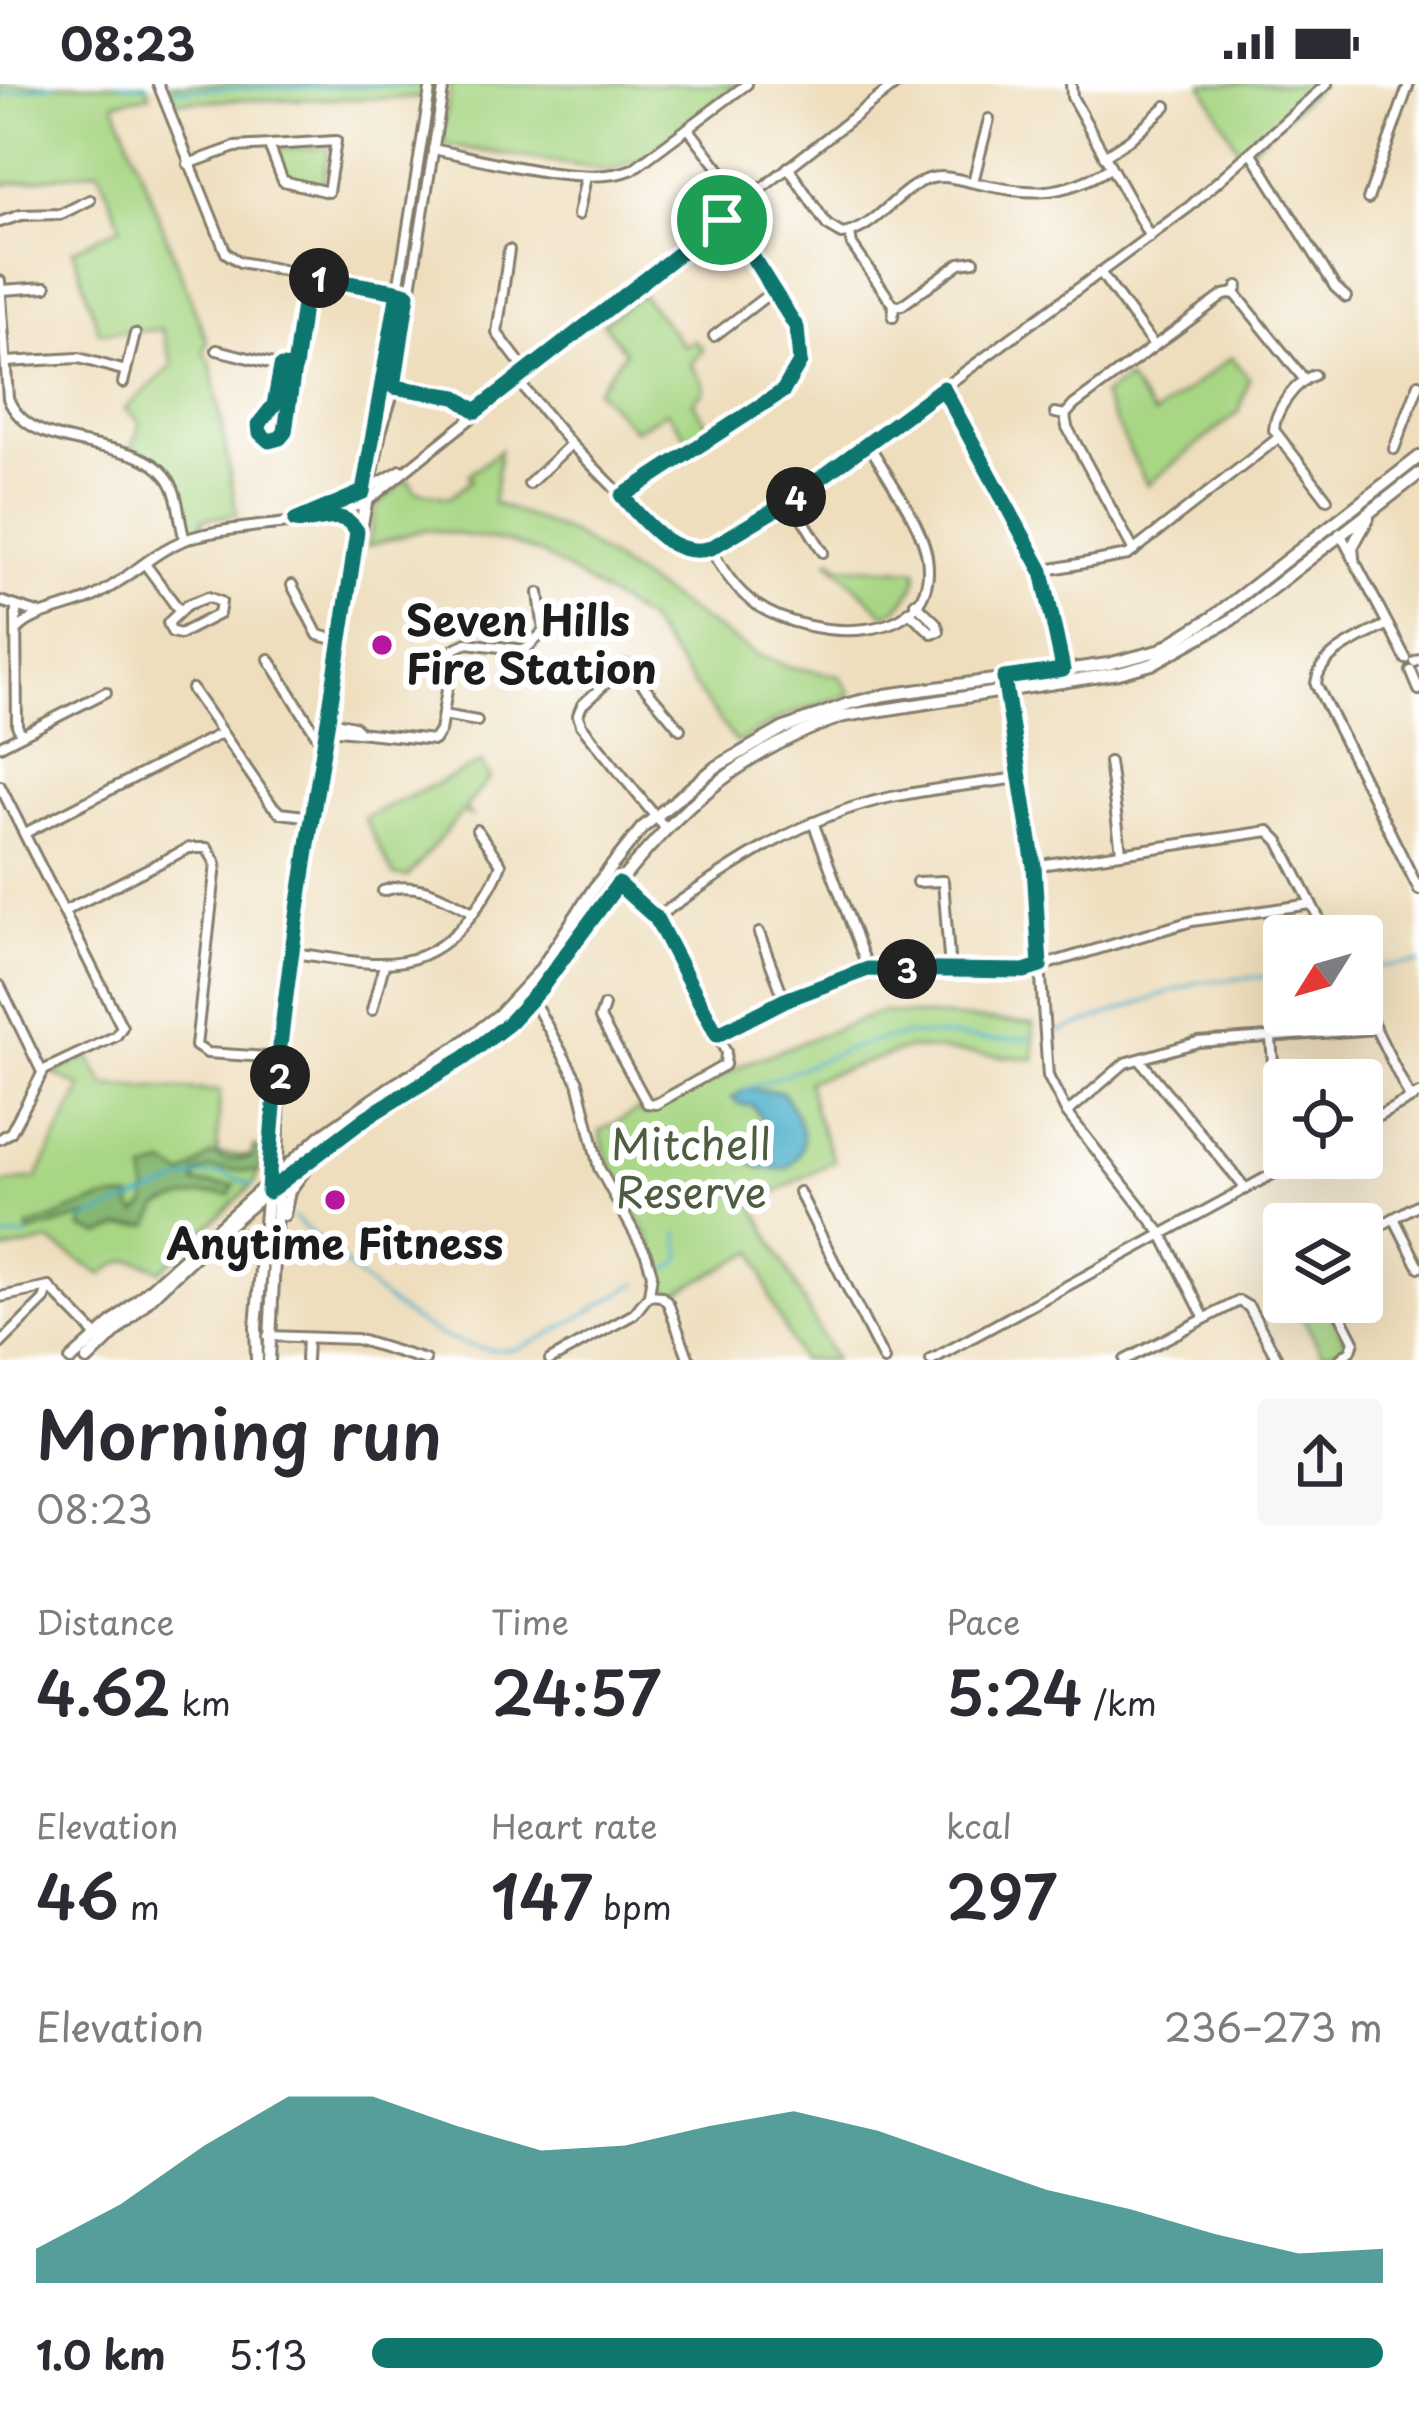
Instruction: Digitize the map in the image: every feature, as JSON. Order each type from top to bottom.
[{"type":"main road","points":[[71,1360],[273,1182],[464,1058],[567,952],[664,827],[701,793],[816,725],[1063,670],[1131,660],[1163,648],[1214,617],[1419,457]]},
{"type":"main road","points":[[87,1360],[302,1152],[368,1101],[478,1033],[529,994],[595,887],[653,816],[726,760],[804,718],[885,695],[1119,674],[1152,664],[1231,620],[1419,474]]},
{"type":"main road","points":[[1353,557],[1355,540],[1373,510]]},
{"type":"main road","points":[[269,1360],[276,1256],[289,1191],[328,1144]]},
{"type":"main road","points":[[257,1360],[256,1328],[273,1182]]},
{"type":"main road","points":[[273,1182],[276,1256]]},
{"type":"main road","points":[[230,1225],[249,1213],[256,1214],[266,1239]]},
{"type":"street","points":[[158,84],[226,253],[240,262],[403,293]]},
{"type":"street","points":[[353,577],[357,531],[394,387],[431,84]]},
{"type":"street","points":[[273,1182],[293,952],[314,817],[383,385],[444,84]]},
{"type":"street","points":[[423,147],[586,177],[615,177],[633,169],[746,84]]},
{"type":"street","points":[[295,521],[334,516],[403,470],[896,84]]},
{"type":"street","points":[[1070,84],[1072,97],[1150,237]]},
{"type":"street","points":[[516,379],[572,444],[678,550],[711,548],[791,500],[1150,237],[1327,84]]},
{"type":"street","points":[[1368,199],[1409,84]]},
{"type":"street","points":[[1104,156],[1166,106]]},
{"type":"street","points":[[973,182],[989,119]]},
{"type":"street","points":[[688,128],[744,200]]},
{"type":"street","points":[[188,164],[235,147],[336,141],[328,192],[284,181],[269,145]]},
{"type":"street","points":[[1252,152],[1335,287],[1346,297]]},
{"type":"street","points":[[788,167],[826,225],[842,235],[930,178],[950,177],[1032,194],[1075,187],[1110,168]]},
{"type":"street","points":[[578,215],[586,177]]},
{"type":"street","points":[[0,222],[21,215],[61,214],[90,200]]},
{"type":"street","points":[[622,496],[765,405],[790,383],[798,368],[797,328],[726,218]]},
{"type":"street","points":[[850,234],[852,245],[894,312],[960,263],[974,261]]},
{"type":"street","points":[[509,250],[497,333],[526,371]]},
{"type":"street","points":[[1100,272],[1154,346]]},
{"type":"street","points":[[281,367],[274,405],[259,424],[260,433],[269,441],[285,432],[307,276]]},
{"type":"street","points":[[46,287],[1,285],[8,398],[23,422],[155,465],[170,480],[181,542]]},
{"type":"street","points":[[1134,551],[1060,414],[1236,290],[1309,377],[1277,412],[1277,439],[1327,499]]},
{"type":"street","points":[[714,337],[773,291]]},
{"type":"street","points":[[123,383],[135,334]]},
{"type":"street","points":[[217,350],[295,368]]},
{"type":"street","points":[[6,362],[79,358],[126,371]]},
{"type":"street","points":[[1394,449],[1419,384]]},
{"type":"street","points":[[383,385],[456,397],[476,411]]},
{"type":"street","points":[[943,388],[1042,571],[1063,670]]},
{"type":"street","points":[[1042,571],[1115,559],[1134,551],[1277,439]]},
{"type":"street","points":[[711,548],[740,592],[789,621],[824,630],[873,631],[911,607],[927,583],[927,554],[868,442]]},
{"type":"street","points":[[529,484],[572,444]]},
{"type":"street","points":[[375,464],[389,477]]},
{"type":"street","points":[[16,630],[26,621],[91,598],[181,542],[295,521],[366,496],[403,470]]},
{"type":"street","points":[[791,500],[823,552]]},
{"type":"street","points":[[334,516],[346,518],[357,531]]},
{"type":"street","points":[[1334,521],[1386,625],[1413,663],[1419,689]]},
{"type":"street","points":[[145,564],[179,610]]},
{"type":"street","points":[[292,585],[318,635],[342,641]]},
{"type":"street","points":[[329,725],[434,740],[440,731],[454,649],[467,643],[525,650],[544,631],[539,593]]},
{"type":"street","points":[[212,596],[222,607],[217,615],[176,634],[168,623],[179,610],[212,596]]},
{"type":"street","points":[[0,601],[16,609],[49,613]]},
{"type":"street","points":[[16,609],[17,725],[21,735]]},
{"type":"street","points":[[1386,625],[1326,662],[1319,668],[1316,684],[1419,890]]},
{"type":"street","points":[[268,658],[325,748]]},
{"type":"street","points":[[664,827],[581,725],[579,710],[626,665],[680,729]]},
{"type":"street","points":[[1005,684],[1034,866],[1048,1076],[1067,1113],[1162,1234],[1204,1316]]},
{"type":"street","points":[[192,689],[271,804],[280,813],[314,817]]},
{"type":"street","points":[[0,746],[106,692]]},
{"type":"street","points":[[443,715],[477,721]]},
{"type":"street","points":[[25,833],[222,733]]},
{"type":"street","points":[[1109,761],[1121,850]]},
{"type":"street","points":[[656,918],[727,869],[813,822],[890,797],[1019,778]]},
{"type":"street","points":[[0,786],[122,1027],[116,1036],[42,1072],[10,1132],[0,1139]]},
{"type":"street","points":[[813,822],[868,969]]},
{"type":"street","points":[[293,952],[384,965],[411,961],[439,948],[473,912],[501,864],[477,830]]},
{"type":"street","points":[[1034,866],[1270,831],[1317,915]]},
{"type":"street","points":[[64,911],[189,848],[201,846],[211,852],[216,864],[196,1051],[282,1058]]},
{"type":"street","points":[[917,882],[943,881],[950,970]]},
{"type":"street","points":[[383,891],[400,884],[428,889],[473,912]]},
{"type":"street","points":[[604,1006],[600,1018],[647,1103],[656,1104],[721,1070],[726,1052],[656,918],[618,884]]},
{"type":"street","points":[[717,1035],[785,1000],[868,969],[1024,971],[1192,921],[1311,904]]},
{"type":"street","points":[[759,933],[785,1000]]},
{"type":"street","points":[[372,1010],[384,965]]},
{"type":"street","points":[[0,986],[42,1072]]},
{"type":"street","points":[[529,994],[578,1082],[598,1168],[649,1259],[652,1274],[649,1294],[634,1314],[550,1360]]},
{"type":"street","points":[[1067,1113],[1124,1063],[1198,1042],[1313,1035]]},
{"type":"street","points":[[1379,1035],[1415,1096],[1383,1114]]},
{"type":"street","points":[[1271,1039],[1273,1059]]},
{"type":"street","points":[[1141,1060],[1246,1189]]},
{"type":"street","points":[[273,1182],[274,1096],[280,1075]]},
{"type":"street","points":[[278,1139],[287,1151],[302,1152]]},
{"type":"street","points":[[931,1360],[1264,1179]]},
{"type":"street","points":[[799,1192],[884,1360]]},
{"type":"street","points":[[1383,1224],[1419,1204]]},
{"type":"street","points":[[1394,1218],[1419,1267]]},
{"type":"street","points":[[49,1287],[97,1336]]},
{"type":"street","points":[[0,1297],[49,1287]]},
{"type":"street","points":[[0,1344],[44,1300],[49,1287]]},
{"type":"street","points":[[649,1294],[662,1296],[668,1303],[688,1360]]},
{"type":"street","points":[[1125,1360],[1234,1302],[1246,1303],[1278,1360]]},
{"type":"street","points":[[1337,1359],[1351,1350],[1354,1341],[1345,1323]]},
{"type":"street","points":[[268,1336],[356,1339],[425,1360]]},
{"type":"street","points":[[306,1360],[307,1337]]},
{"type":"green space","points":[[0,84],[146,84],[150,95],[114,102],[207,341],[204,353],[211,363],[237,515],[202,519],[203,525],[189,531],[175,479],[158,461],[132,449],[140,422],[125,409],[173,365],[162,330],[99,332],[73,250],[121,226],[99,170],[0,185]]},
{"type":"green space","points":[[167,84],[425,84],[422,98],[174,101]]},
{"type":"green space","points":[[451,84],[736,84],[648,155],[610,171],[446,145],[441,139]]},
{"type":"green space","points":[[1202,84],[1321,84],[1242,156]]},
{"type":"green space","points":[[278,148],[328,148],[323,184],[288,178]]},
{"type":"green space","points":[[641,294],[684,346],[695,341],[703,350],[691,364],[704,383],[704,392],[693,402],[712,431],[692,443],[667,411],[635,430],[596,390],[625,352],[603,323]]},
{"type":"green space","points":[[1232,357],[1249,378],[1239,412],[1147,485],[1102,396],[1127,379],[1154,415]]},
{"type":"green space","points":[[500,450],[493,503],[571,533],[753,653],[786,666],[840,676],[851,694],[785,716],[736,743],[646,620],[544,555],[512,543],[426,529],[368,546],[376,506],[408,479],[415,491],[449,498],[471,480],[468,475]]},
{"type":"green space","points":[[829,561],[840,566],[918,570],[908,597],[886,615]]},
{"type":"green space","points":[[481,763],[490,778],[465,808],[470,815],[462,812],[408,877],[394,876],[364,818]]},
{"type":"green space","name":"Mitchell Reserve","points":[[881,1012],[1033,1024],[1035,1059],[910,1048],[808,1081],[834,1161],[753,1204],[834,1360],[800,1360],[772,1303],[755,1251],[676,1293],[661,1289],[654,1250],[613,1171],[600,1131],[640,1109],[644,1115],[744,1064]]},
{"type":"green space","points":[[89,1057],[105,1086],[220,1091],[217,1154],[261,1157],[255,1183],[160,1271],[130,1260],[102,1275],[49,1241],[0,1252],[0,1184],[37,1178],[82,1088],[53,1073]]},
{"type":"green space","points":[[254,1147],[263,1149],[259,1172],[210,1169],[196,1174],[196,1184],[235,1185],[230,1195],[176,1201],[159,1207],[150,1225],[121,1227],[101,1235],[81,1228],[87,1216],[29,1233],[28,1227],[104,1200],[132,1198],[137,1214],[147,1204],[145,1172],[165,1165],[184,1176],[212,1154],[226,1160],[251,1158]]},
{"type":"green space","points":[[1306,1323],[1336,1323],[1347,1344],[1323,1354]]},
{"type":"water","points":[[746,1089],[783,1092],[795,1112],[803,1141],[786,1169],[760,1168],[745,1159],[764,1123],[753,1106],[732,1098]]},
{"type":"waterway","points":[[0,95],[54,84]]},
{"type":"waterway","points":[[118,84],[148,86]]},
{"type":"waterway","points":[[170,90],[425,85]]},
{"type":"waterway","points":[[1383,966],[1419,963]]},
{"type":"waterway","points":[[1056,1033],[1199,982],[1263,977]]},
{"type":"waterway","points":[[746,1089],[888,1038],[1032,1037]]},
{"type":"waterway","points":[[683,1140],[700,1139]]},
{"type":"waterway","points":[[718,1145],[746,1152]]},
{"type":"waterway","points":[[83,1220],[196,1176],[223,1174],[253,1185]]},
{"type":"waterway","points":[[662,1196],[668,1214]]},
{"type":"waterway","points":[[294,1218],[394,1306],[452,1340],[483,1348],[515,1349],[529,1344],[638,1283]]},
{"type":"waterway","points":[[661,1273],[678,1264],[682,1255],[678,1233]]},
{"type":"waterway","points":[[0,1239],[28,1235]]},
{"type":"place","name":"Seven Hills Fire Station","points":[[382,645]]},
{"type":"place","name":"Anytime Fitness","points":[[335,1200]]},
{"type":"route","points":[[722,220],[476,411],[456,397],[394,387],[408,294],[396,291],[307,276],[295,368],[281,367],[274,405],[259,424],[260,433],[269,441],[285,432],[295,368],[307,276],[398,292],[363,492],[295,521],[339,516],[350,520],[357,531],[298,914],[274,1096],[268,1192],[367,1117],[464,1058],[507,1025],[541,988],[618,884],[656,918],[717,1035],[785,1000],[868,969],[1024,971],[1040,966],[1034,866],[1004,678],[1063,670],[1042,571],[943,388],[791,500],[711,548],[678,550],[622,496],[777,396],[798,368],[797,328],[733,226],[722,220]]}]
